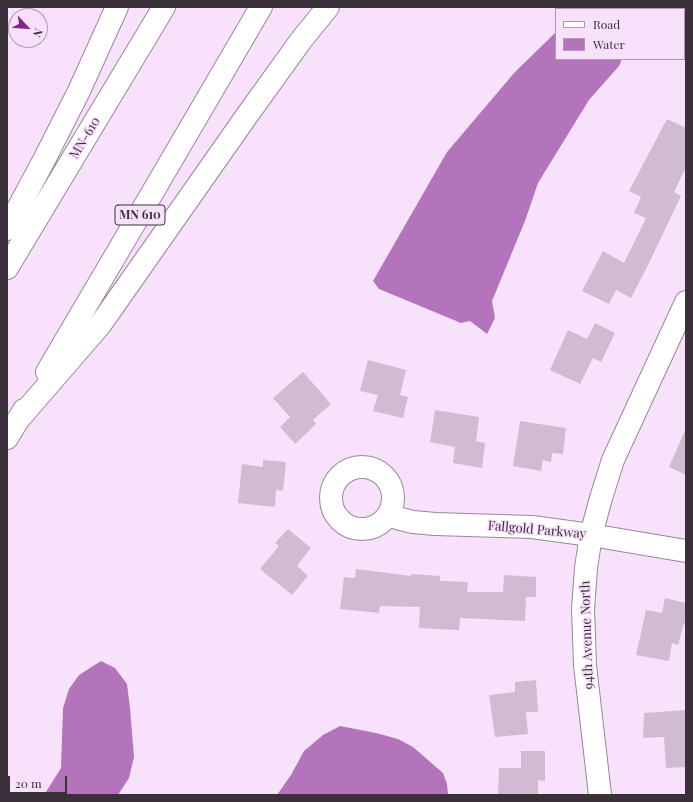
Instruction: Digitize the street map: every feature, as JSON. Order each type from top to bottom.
[{"type":"main road","points":[[7,229],[79,91],[117,7]]},
{"type":"main road","name":"MN-610","points":[[7,268],[164,7]]},
{"type":"main road","name":"MN 610","points":[[12,430],[261,7]]},
{"type":"main road","points":[[12,430],[100,325],[248,114],[302,39],[328,7]]},
{"type":"main road","name":"94th Avenue North","points":[[600,795],[585,665],[584,609],[586,568],[591,535],[613,460],[686,302]]},
{"type":"main road","name":"Fallgold Parkway","points":[[389,514],[412,522],[532,527],[686,551]]},
{"type":"water","points":[[555,33],[555,60],[622,60],[619,66],[589,100],[538,183],[525,221],[492,301],[495,318],[487,334],[470,321],[461,323],[379,289],[373,281],[447,152],[515,72]]},
{"type":"water","points":[[101,661],[115,668],[127,684],[134,757],[129,778],[118,795],[44,795],[61,768],[63,708],[69,689],[79,675]]},
{"type":"water","points":[[340,726],[398,739],[413,747],[443,773],[447,784],[448,795],[277,795],[291,775],[304,751],[323,735]]},
{"type":"building","points":[[667,119],[686,128],[686,167],[674,192],[681,196],[631,298],[616,290],[609,304],[582,291],[603,251],[624,263],[646,218],[634,213],[641,197],[629,191]]},
{"type":"building","points":[[595,323],[615,333],[601,362],[593,358],[580,384],[550,370],[568,330],[587,339]]},
{"type":"building","points":[[368,360],[406,370],[400,395],[408,397],[403,418],[373,411],[378,395],[360,391]]},
{"type":"building","points":[[303,372],[331,404],[313,420],[316,424],[295,444],[280,427],[290,417],[273,398]]},
{"type":"building","points":[[435,410],[479,417],[476,441],[485,443],[482,468],[453,463],[455,447],[430,442]]},
{"type":"building","points":[[520,421],[566,428],[563,454],[552,453],[551,462],[543,460],[541,471],[513,466]]},
{"type":"building","points":[[686,428],[686,475],[669,467]]},
{"type":"building","points":[[263,460],[286,462],[283,491],[276,490],[275,507],[238,503],[242,464],[263,467]]},
{"type":"building","points":[[288,529],[311,548],[297,566],[308,576],[292,595],[260,569],[279,546],[275,543]]},
{"type":"building","points":[[356,569],[411,576],[411,574],[440,576],[440,581],[468,582],[467,592],[503,592],[504,575],[536,577],[536,597],[526,597],[525,621],[460,618],[459,630],[419,628],[420,607],[380,606],[379,613],[340,609],[344,577],[355,578]]},
{"type":"building","points":[[665,598],[686,603],[686,623],[684,623],[678,645],[672,643],[669,661],[636,655],[646,610],[662,613]]},
{"type":"building","points":[[536,680],[538,712],[526,712],[528,734],[495,737],[489,695],[515,692],[515,682]]},
{"type":"building","points":[[686,710],[686,767],[666,768],[664,737],[643,738],[644,713]]},
{"type":"building","points":[[521,751],[545,751],[545,781],[538,780],[538,795],[498,795],[499,768],[521,768]]}]
